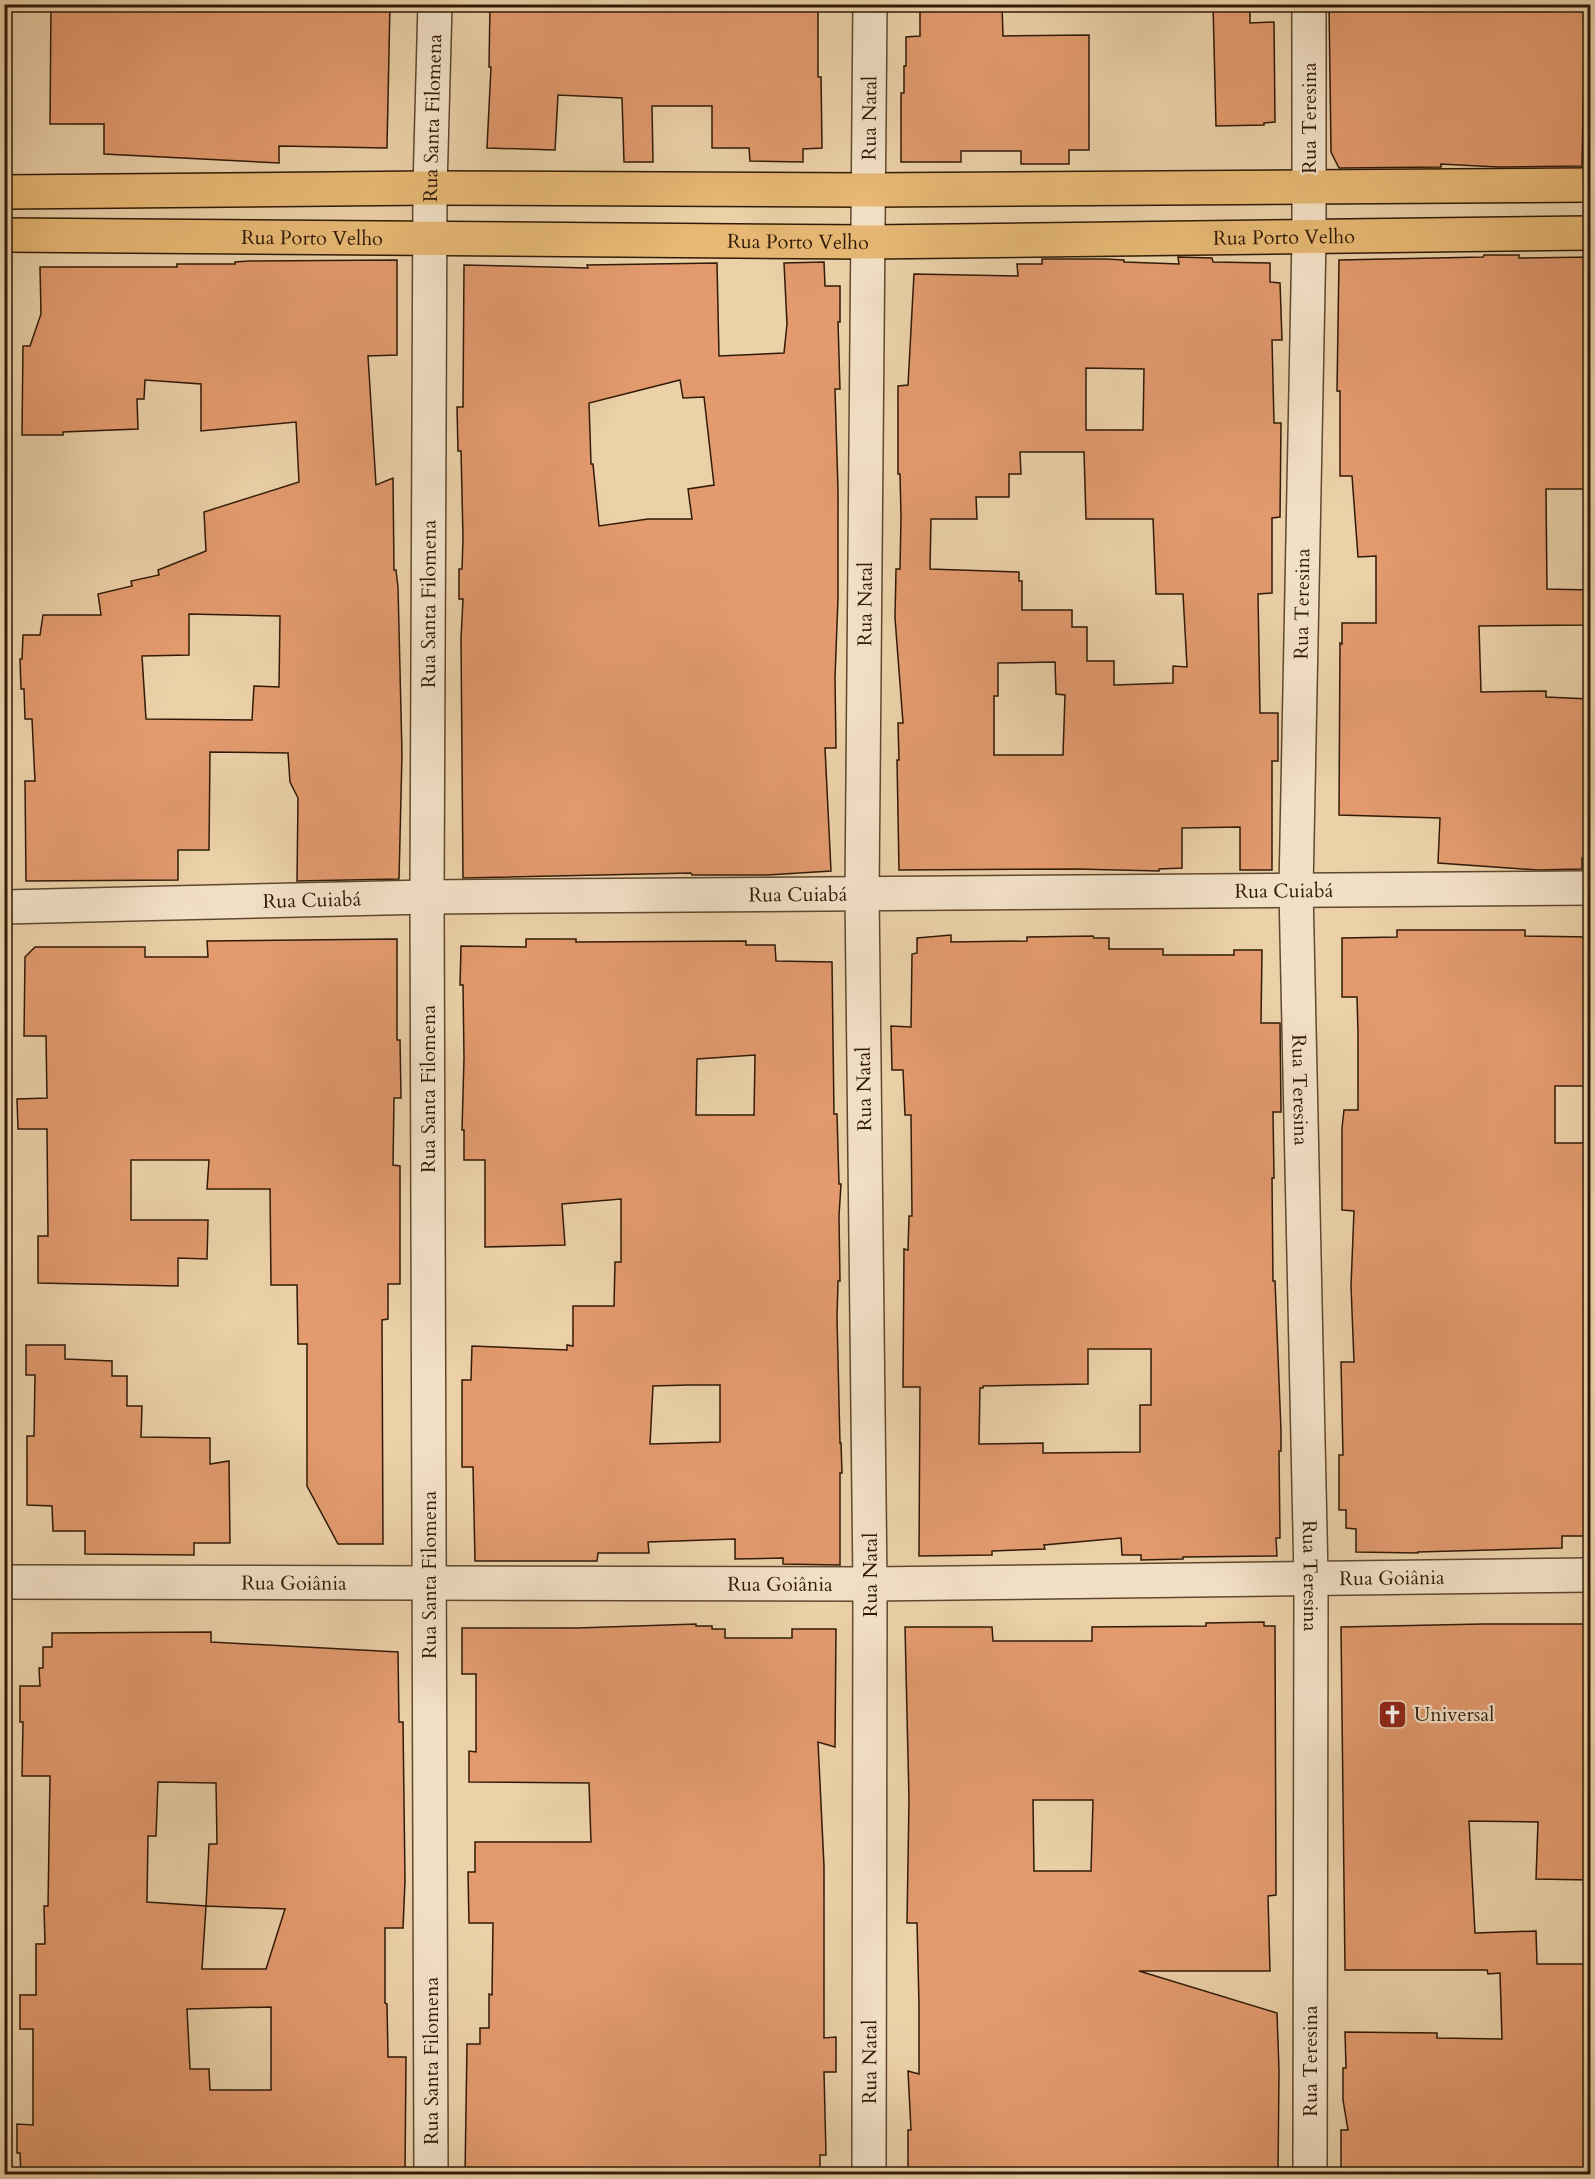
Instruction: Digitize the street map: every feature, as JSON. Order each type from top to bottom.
[{"type":"main road","points":[[4,192],[430,188],[868,190],[1590,185]]},
{"type":"main road","name":"Rua Porto Velho","points":[[4,235],[869,242],[1590,233]]},
{"type":"street","name":"Rua Santa Filomena","points":[[432,2175],[427,897],[430,188],[435,4]]},
{"type":"street","name":"Rua Natal","points":[[869,2175],[870,1584],[862,893],[870,4]]},
{"type":"street","name":"Rua Teresina","points":[[1309,4],[1310,188],[1296,890],[1311,1578],[1310,2175]]},
{"type":"street","name":"Rua Cuiabá","points":[[4,907],[427,897],[1590,888]]},
{"type":"street","name":"Rua Goiânia","points":[[4,1582],[429,1581],[870,1584],[1590,1575]]},
{"type":"building","points":[[51,4],[390,4],[387,148],[279,146],[279,163],[104,154],[104,124],[50,124]]},
{"type":"building","points":[[490,4],[818,4],[818,77],[821,77],[822,148],[803,149],[803,162],[750,161],[749,148],[712,148],[712,106],[652,106],[653,162],[624,162],[622,98],[558,95],[555,150],[487,148],[491,67],[489,67]]},
{"type":"building","points":[[920,4],[1002,4],[1003,36],[1089,35],[1089,150],[1069,150],[1069,164],[1021,164],[1021,151],[961,151],[961,162],[901,162],[901,93],[904,93],[906,37],[920,36]]},
{"type":"building","points":[[1213,4],[1250,4],[1250,23],[1274,22],[1275,122],[1264,123],[1264,125],[1216,126]]},
{"type":"building","points":[[1329,4],[1585,4],[1582,166],[1498,167],[1441,164],[1441,167],[1339,168],[1331,152]]},
{"type":"building","points":[[1484,255],[1519,255],[1519,258],[1590,257],[1590,347],[1584,347],[1584,489],[1546,489],[1547,589],[1590,590],[1590,625],[1479,626],[1481,692],[1546,691],[1546,697],[1590,699],[1590,858],[1582,858],[1582,869],[1538,870],[1438,863],[1440,818],[1339,815],[1342,623],[1376,623],[1376,556],[1358,557],[1352,476],[1340,476],[1340,391],[1337,391],[1339,260],[1483,257]]},
{"type":"building","points":[[1178,257],[1212,258],[1213,262],[1270,263],[1270,282],[1280,283],[1282,340],[1272,340],[1274,423],[1281,423],[1280,517],[1272,518],[1272,593],[1258,594],[1260,713],[1278,713],[1278,761],[1272,761],[1272,870],[1240,870],[1240,827],[1182,828],[1182,868],[1159,869],[1159,871],[899,870],[898,723],[903,723],[895,618],[896,569],[900,569],[901,517],[900,474],[898,474],[898,386],[908,385],[914,274],[1018,276],[1017,264],[1042,264],[1042,259],[1106,259],[1179,264]],"holes":[[[1086,368],[1144,369],[1143,430],[1086,430]],[[1020,452],[1084,452],[1086,519],[1153,519],[1156,594],[1183,594],[1187,667],[1173,666],[1173,683],[1114,685],[1114,661],[1087,661],[1087,627],[1072,627],[1072,610],[1022,610],[1022,581],[1019,581],[1019,572],[930,569],[931,519],[977,519],[976,497],[1009,497],[1009,474],[1021,474]],[[1055,662],[1056,694],[1065,695],[1063,755],[994,755],[994,696],[998,696],[998,663]]]},
{"type":"building","points":[[397,260],[397,355],[368,356],[376,485],[393,478],[394,570],[396,570],[398,587],[402,754],[399,879],[297,881],[298,798],[290,782],[288,753],[210,752],[209,850],[178,850],[178,880],[26,881],[25,781],[35,781],[32,719],[25,719],[24,689],[21,689],[20,659],[22,659],[23,635],[40,635],[43,615],[101,615],[98,594],[132,586],[131,581],[159,575],[158,570],[206,551],[204,512],[299,482],[296,422],[201,431],[201,384],[145,380],[144,399],[137,399],[138,429],[63,432],[63,435],[22,435],[23,346],[30,346],[41,314],[40,267],[177,267],[177,264],[235,264],[235,262]],"holes":[[[189,614],[280,616],[279,687],[254,686],[252,720],[146,719],[142,656],[189,655]]]},
{"type":"building","points":[[824,262],[825,286],[840,286],[840,322],[838,322],[840,389],[835,389],[838,490],[836,748],[825,748],[831,871],[767,875],[692,875],[691,873],[463,878],[461,639],[463,599],[459,599],[459,569],[462,569],[463,538],[461,451],[458,451],[457,407],[463,407],[464,265],[588,268],[587,265],[717,263],[719,356],[784,353],[787,324],[784,263]],"holes":[[[680,380],[683,398],[704,397],[714,485],[688,489],[692,519],[648,519],[599,526],[593,464],[591,464],[589,403]]]},
{"type":"building","points":[[1397,930],[1525,930],[1525,936],[1590,937],[1590,1086],[1555,1086],[1555,1143],[1590,1143],[1590,1536],[1562,1536],[1562,1548],[1418,1553],[1356,1552],[1356,1529],[1346,1528],[1346,1510],[1339,1510],[1339,1455],[1343,1455],[1341,1362],[1354,1362],[1351,1286],[1354,1211],[1342,1210],[1342,1128],[1344,1110],[1358,1110],[1357,997],[1342,997],[1342,938],[1397,937]]},
{"type":"building","points":[[951,935],[951,942],[1027,941],[1027,937],[1093,936],[1094,938],[1109,938],[1109,949],[1163,949],[1163,955],[1234,955],[1234,950],[1262,950],[1261,1023],[1280,1023],[1281,1112],[1273,1112],[1274,1178],[1272,1178],[1273,1281],[1275,1281],[1281,1431],[1281,1451],[1279,1451],[1280,1538],[1276,1538],[1277,1556],[1141,1560],[1141,1555],[1122,1555],[1121,1538],[1044,1545],[1045,1549],[992,1551],[992,1555],[919,1556],[920,1387],[903,1387],[904,1249],[908,1250],[909,1216],[912,1216],[911,1115],[905,1115],[903,1070],[892,1070],[891,1026],[911,1027],[912,954],[917,953],[917,938]],"holes":[[[1088,1349],[1151,1349],[1151,1405],[1140,1405],[1140,1452],[1043,1453],[1043,1443],[979,1444],[980,1388],[983,1386],[1088,1384]]]},
{"type":"building","points":[[397,939],[397,1040],[400,1040],[401,1098],[394,1098],[393,1165],[400,1166],[400,1284],[388,1284],[388,1319],[382,1320],[383,1544],[338,1544],[307,1486],[307,1344],[298,1344],[297,1285],[271,1285],[270,1189],[207,1189],[209,1160],[131,1160],[131,1220],[208,1220],[207,1259],[178,1258],[178,1286],[38,1283],[38,1236],[48,1236],[47,1129],[18,1129],[17,1099],[47,1098],[46,1036],[24,1036],[25,957],[35,947],[145,947],[145,957],[208,957],[207,941]]},
{"type":"building","points":[[526,939],[576,939],[576,942],[746,941],[746,945],[775,945],[776,961],[832,962],[834,1114],[837,1114],[839,1184],[841,1184],[840,1281],[838,1281],[837,1318],[842,1473],[840,1473],[840,1565],[783,1564],[783,1558],[735,1559],[735,1539],[648,1542],[649,1553],[598,1553],[597,1561],[475,1561],[473,1467],[462,1467],[462,1380],[471,1380],[472,1346],[567,1350],[567,1345],[573,1346],[573,1306],[614,1306],[615,1262],[621,1262],[621,1199],[562,1204],[565,1245],[485,1247],[485,1160],[464,1160],[461,946],[526,947]],"holes":[[[755,1055],[754,1115],[696,1115],[697,1059]],[[720,1385],[720,1442],[650,1444],[653,1386]]]},
{"type":"building","points":[[26,1345],[65,1345],[65,1359],[112,1361],[112,1376],[127,1376],[127,1406],[142,1406],[141,1437],[210,1438],[210,1464],[229,1461],[230,1543],[194,1543],[194,1555],[85,1554],[85,1531],[53,1531],[52,1506],[27,1505],[27,1436],[34,1436],[35,1375],[26,1375]]},
{"type":"building","points":[[1264,1622],[1264,1626],[1275,1626],[1276,1895],[1268,1896],[1270,1971],[1139,1971],[1277,2013],[1278,2175],[908,2175],[908,2130],[911,2130],[908,2071],[919,2074],[919,2005],[917,1923],[907,1923],[909,1800],[905,1627],[992,1627],[993,1641],[1092,1641],[1092,1627],[1206,1626],[1206,1623]],"holes":[[[1033,1800],[1093,1800],[1091,1871],[1034,1871]]]},
{"type":"building","points":[[696,1624],[696,1626],[712,1626],[712,1629],[725,1629],[725,1638],[792,1638],[792,1629],[836,1629],[835,1747],[818,1742],[824,1866],[824,2038],[836,2037],[836,2072],[824,2072],[826,2155],[820,2155],[820,2175],[465,2175],[467,2044],[480,2044],[480,2028],[489,2028],[489,1994],[492,1995],[493,1923],[469,1923],[468,1872],[475,1872],[475,1842],[591,1842],[589,1783],[469,1782],[469,1751],[476,1752],[476,1674],[462,1674],[462,1628],[577,1628]]},
{"type":"building","points":[[1590,1624],[1590,1880],[1536,1879],[1538,1822],[1469,1821],[1475,1933],[1536,1931],[1537,1964],[1590,1964],[1590,2175],[1341,2175],[1341,2130],[1348,2130],[1343,2100],[1343,2068],[1346,2068],[1345,2032],[1437,2033],[1437,2038],[1502,2039],[1500,1973],[1488,1974],[1487,1970],[1345,1970],[1341,1627]]},
{"type":"building","points":[[211,1632],[211,1642],[398,1652],[399,1722],[403,1722],[405,1881],[403,1928],[385,1928],[385,2003],[387,2004],[388,2057],[406,2057],[405,2175],[21,2175],[20,2153],[17,2153],[17,2124],[33,2125],[33,2029],[20,2029],[20,1995],[36,1995],[36,1944],[45,1944],[44,1906],[48,1906],[50,1776],[22,1776],[23,1722],[20,1722],[20,1686],[40,1686],[39,1668],[43,1668],[43,1647],[52,1647],[52,1633]],"holes":[[[158,1782],[216,1783],[217,1844],[209,1844],[206,1906],[147,1902],[148,1836],[156,1836]],[[206,1906],[285,1909],[266,1969],[202,1969]],[[271,2007],[271,2090],[210,2090],[209,2069],[190,2069],[187,2009]]]},
{"type":"place","name":"Universal","points":[[1393,1714]]}]
